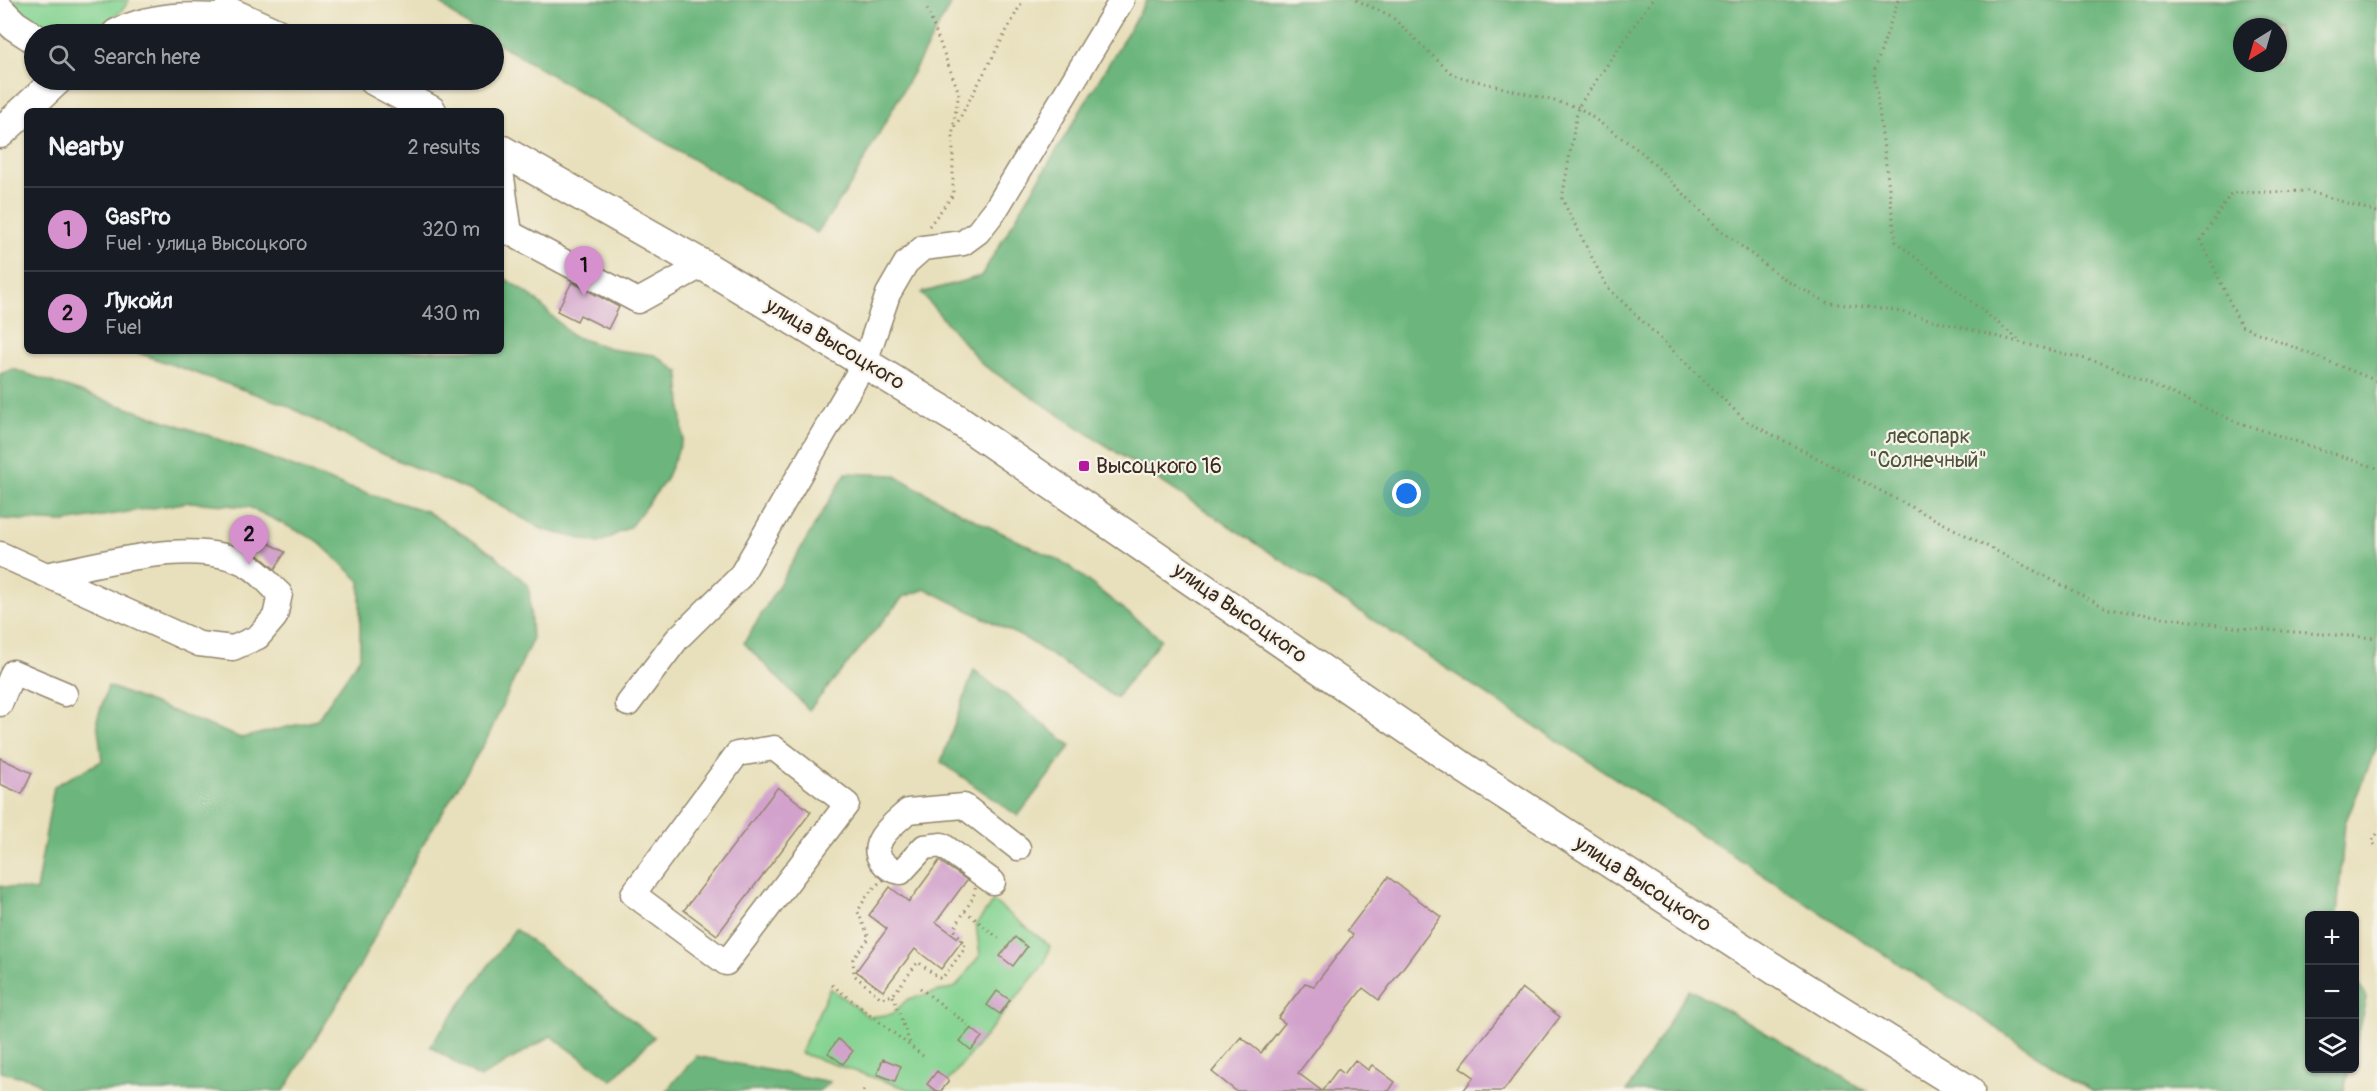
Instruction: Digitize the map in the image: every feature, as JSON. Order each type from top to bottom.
[{"type":"main road","points":[[133,24],[155,0]]},
{"type":"main road","points":[[202,0],[253,24]]},
{"type":"main road","points":[[0,11],[24,32]]},
{"type":"main road","points":[[150,24],[185,16],[246,21]]},
{"type":"main road","points":[[27,108],[46,90]]},
{"type":"main road","points":[[392,90],[425,108]]},
{"type":"main road","points":[[0,134],[24,111]]},
{"type":"main road","name":"улица Высоцкого","points":[[504,152],[703,265],[957,419],[1466,769],[1785,976],[1969,1091]]},
{"type":"lane","points":[[628,704],[676,639],[740,577],[865,362],[888,294],[906,263],[923,248],[963,243],[978,232],[996,209],[1122,0]]},
{"type":"lane","points":[[504,192],[510,233],[638,301],[703,265]]},
{"type":"lane","points":[[0,554],[45,575],[199,644],[233,648],[258,637],[275,617],[280,594],[249,565],[212,553],[163,554],[45,575]]},
{"type":"lane","points":[[0,702],[13,672],[65,694]]},
{"type":"lane","points":[[774,748],[848,804],[726,963],[633,894],[719,777],[737,754],[774,748]]},
{"type":"lane","points":[[993,882],[942,845],[924,847],[901,872],[897,872],[884,864],[879,856],[879,843],[908,811],[964,806],[1018,848]]},
{"type":"path","points":[[953,131],[1023,0]]},
{"type":"path","points":[[1356,0],[1391,16],[1453,75],[1578,107],[1644,154],[1719,229],[1785,280],[1828,303],[1893,310],[2104,364],[2234,421],[2377,468]]},
{"type":"path","points":[[1652,0],[1578,107],[1562,199],[1607,287],[1746,421],[2108,609],[2240,628],[2377,638]]},
{"type":"path","points":[[1898,0],[1874,72],[1896,242],[2020,341]]},
{"type":"path","points":[[923,248],[930,226],[953,195],[953,131],[959,93],[927,9]]},
{"type":"path","points":[[2377,212],[2307,191],[2230,193],[2201,240],[2241,326],[2377,381]]},
{"type":"path","points":[[2377,834],[2372,841],[2377,848]]},
{"type":"path","points":[[944,853],[973,877],[977,889],[974,900],[965,911],[954,929],[965,944],[963,951],[943,977],[939,978],[918,962],[893,996],[881,998],[854,975],[853,959],[869,938],[858,912],[880,881],[887,878],[903,885],[928,854],[944,853]]},
{"type":"path","points":[[965,911],[1001,940]]},
{"type":"path","points":[[832,985],[923,1056]]},
{"type":"path","points":[[920,988],[968,1025]]},
{"type":"path","points":[[893,996],[911,1047]]},
{"type":"green space","points":[[5,0],[129,0],[122,11],[102,24],[37,24]]},
{"type":"green space","points":[[437,0],[953,0],[851,184],[817,233],[504,47],[504,24],[466,24]]},
{"type":"green space","name":"лесопарк \"Солнечный\"","points":[[1147,0],[2377,0],[2377,747],[2345,823],[2337,911],[2305,911],[2305,1073],[2348,1073],[2344,1091],[2093,1091],[983,365],[921,293],[981,276]]},
{"type":"green space","points":[[504,278],[533,297],[572,336],[616,350],[655,355],[679,372],[683,439],[665,481],[630,527],[599,543],[544,530],[480,495],[371,449],[284,404],[142,354],[504,354]]},
{"type":"green space","points":[[13,369],[216,438],[347,487],[426,511],[495,555],[529,586],[532,640],[487,739],[423,844],[357,971],[284,1091],[48,1091],[32,1079],[0,1072],[0,886],[36,891],[54,786],[102,761],[97,720],[108,686],[241,738],[317,720],[360,657],[360,581],[316,540],[249,507],[190,502],[65,522],[0,519],[0,374]]},
{"type":"green space","points":[[846,473],[894,475],[963,514],[1066,564],[1161,639],[1116,698],[1028,640],[926,589],[903,597],[809,710],[744,643]]},
{"type":"green space","points":[[974,670],[1071,746],[1018,816],[941,762]]},
{"type":"green space","points":[[993,901],[1050,946],[1044,964],[940,1091],[914,1091],[800,1053],[830,988],[869,1017],[892,1014],[908,999],[956,987],[980,955],[976,925]]},
{"type":"green space","points":[[515,929],[654,1037],[612,1080],[551,1036],[480,1078],[430,1046]]},
{"type":"green space","points":[[2359,984],[2366,998],[2359,1029]]},
{"type":"green space","points":[[1689,989],[1867,1091],[1627,1091]]},
{"type":"green space","points":[[696,1056],[830,1082],[819,1091],[666,1091]]},
{"type":"building","points":[[572,282],[619,307],[608,329],[580,315],[577,321],[557,311]]},
{"type":"building","points":[[248,532],[285,552],[275,569],[257,554],[240,547]]},
{"type":"building","points":[[0,758],[32,773],[22,794],[0,784]]},
{"type":"building","points":[[778,787],[811,812],[717,935],[684,910]]},
{"type":"building","points":[[939,861],[967,880],[936,922],[962,941],[941,969],[915,949],[883,991],[856,971],[887,929],[869,915],[890,887],[909,902]]},
{"type":"building","points":[[1388,877],[1441,917],[1379,1000],[1363,988],[1298,1073],[1322,1091],[1236,1091],[1212,1072],[1241,1037],[1261,1053],[1285,1023],[1278,1018],[1305,983],[1314,986],[1353,935],[1347,931]]},
{"type":"building","points":[[1015,937],[1027,947],[1013,966],[1000,956]]},
{"type":"building","points":[[1522,988],[1560,1017],[1503,1091],[1463,1091],[1474,1077],[1460,1067]]},
{"type":"building","points":[[997,991],[1010,1000],[1000,1014],[987,1005]]},
{"type":"building","points":[[971,1028],[982,1037],[971,1050],[960,1041]]},
{"type":"building","points":[[838,1039],[853,1051],[843,1064],[828,1053]]},
{"type":"building","points":[[883,1059],[901,1066],[895,1081],[877,1074]]},
{"type":"building","points":[[1355,1060],[1368,1070],[1372,1065],[1395,1082],[1389,1091],[1322,1091],[1338,1069],[1344,1074]]},
{"type":"building","points":[[937,1071],[949,1081],[941,1091],[936,1091],[927,1084]]},
{"type":"place","name":"GasPro","points":[[584,296]]},
{"type":"place","name":"Высоцкого 16","points":[[1084,466]]},
{"type":"place","name":"Лукойл","points":[[249,565]]}]
